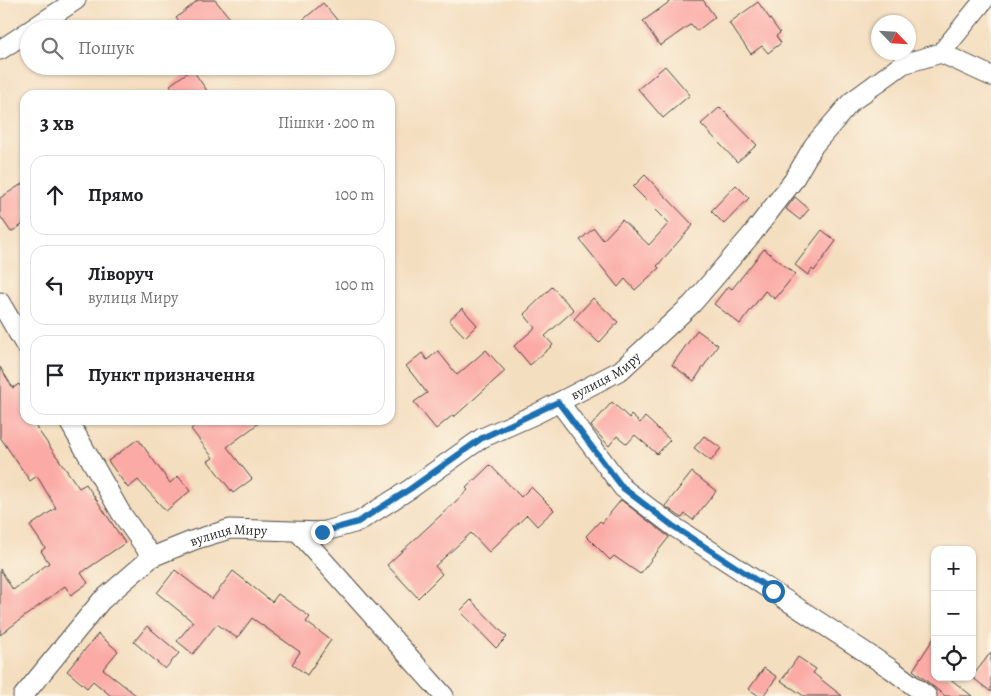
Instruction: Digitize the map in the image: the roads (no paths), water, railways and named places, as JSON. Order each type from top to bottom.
[{"type":"street","points":[[46,20],[76,0]]},
{"type":"street","points":[[984,0],[941,53],[991,76]]},
{"type":"street","points":[[0,50],[20,37]]},
{"type":"street","name":"вулиця Миру","points":[[22,696],[101,601],[152,557],[194,540],[230,529],[322,532],[358,522],[410,489],[482,438],[621,370],[692,304],[753,233],[793,181],[814,145],[851,102],[903,64],[941,53]]},
{"type":"street","points":[[0,302],[20,336]]},
{"type":"street","points":[[558,402],[623,488],[673,526],[891,669],[927,696]]},
{"type":"street","points":[[71,425],[122,512],[152,557]]},
{"type":"street","points":[[298,532],[444,696]]}]
